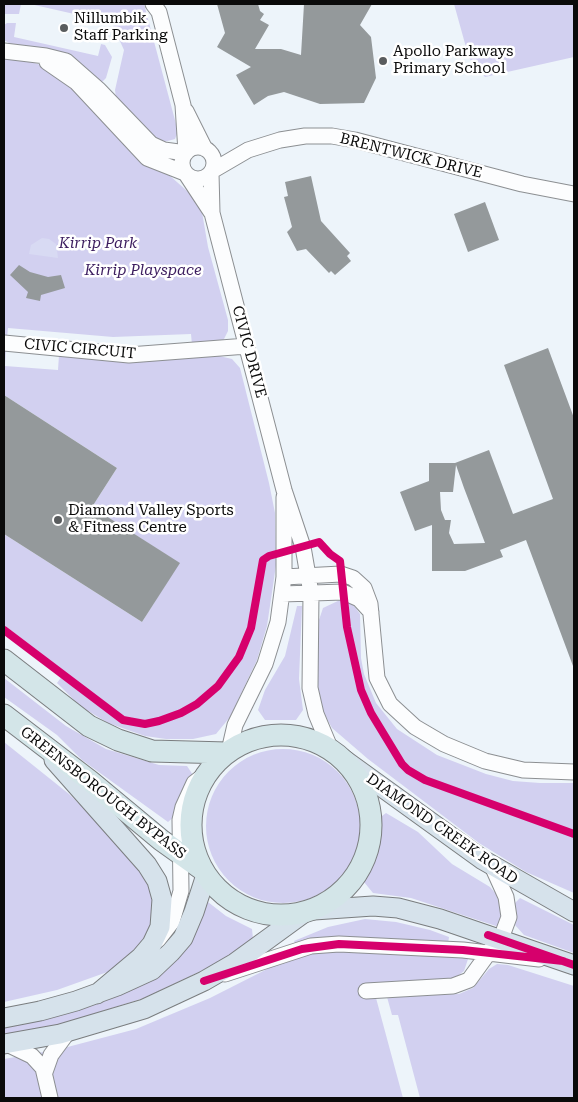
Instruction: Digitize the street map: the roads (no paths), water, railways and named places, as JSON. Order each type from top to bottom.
[{"type":"highway","points":[[4,660],[83,721],[118,740],[152,750],[228,752]]},
{"type":"highway","name":"GREENSBOROUGH BYPASS","points":[[4,715],[205,873]]},
{"type":"highway","points":[[285,735],[304,738],[335,753],[358,779],[365,792],[371,822],[371,837],[362,866],[354,879],[333,900],[310,911],[274,915],[244,908],[226,897],[205,873],[194,849],[191,823],[196,796],[208,773],[228,752],[256,738],[285,735]]},
{"type":"main road","points":[[38,740],[78,788],[136,851],[157,880],[162,899],[161,918],[156,937],[144,953],[97,994]]},
{"type":"main road","name":"DIAMOND CREEK ROAD","points":[[335,753],[492,866],[574,912]]},
{"type":"main road","points":[[4,1018],[40,1011],[97,994],[152,970],[171,952],[189,927],[205,873]]},
{"type":"main road","points":[[6,1044],[68,1032],[144,1009],[204,981],[265,943],[310,911],[373,906],[398,908],[440,919],[493,946],[569,963]]},
{"type":"street","points":[[157,6],[183,105],[186,153],[182,165],[186,173]]},
{"type":"street","points":[[4,51],[66,61],[93,84],[151,144],[164,150],[186,153],[195,147],[206,149]]},
{"type":"street","points":[[27,54],[53,64],[76,82],[147,158],[199,179],[211,172],[214,161],[183,105]]},
{"type":"street","name":"BRENTWICK DRIVE","points":[[211,172],[248,150],[280,140],[305,136],[343,138],[522,184],[574,194]]},
{"type":"street","name":"BRENTWICK DRIVE","points":[[206,149],[248,150]]},
{"type":"street","name":"CIVIC DRIVE","points":[[211,172],[212,213],[284,490],[296,521],[309,574],[311,593],[310,688],[316,714],[335,753]]},
{"type":"street","name":"CIVIC DRIVE","points":[[186,173],[212,213]]},
{"type":"street","name":"CIVIC CIRCUIT","points":[[4,343],[129,355],[247,346]]},
{"type":"street","name":"CIVIC DRIVE","points":[[228,752],[238,718],[257,683],[268,656],[282,594],[284,577],[284,490]]},
{"type":"street","points":[[284,577],[330,573],[353,578],[364,588],[371,612],[377,678],[390,704],[410,724],[444,744],[485,761],[523,770],[574,772]]},
{"type":"street","points":[[282,594],[333,592],[348,594],[359,599],[371,612]]},
{"type":"street","points":[[144,953],[162,936],[176,912],[182,884],[180,820],[183,807],[194,783],[208,773]]},
{"type":"street","points":[[366,991],[459,985],[469,980],[507,922],[509,907],[492,866]]},
{"type":"street","points":[[204,981],[319,945],[493,946]]},
{"type":"street","points":[[45,1072],[51,1055],[68,1032]]},
{"type":"street","points":[[6,1044],[32,1056],[45,1072],[50,1098]]},
{"type":"place","name":"Nillumbik Staff Parking","points":[[64,28]]},
{"type":"place","name":"Apollo Parkways Primary School","points":[[383,61]]},
{"type":"place","name":"Diamond Valley Sports & Fitness Centre","points":[[58,520]]},
{"type":"park label","name":"Kirrip Park","points":[[98,244]]},
{"type":"park label","name":"Kirrip Playspace","points":[[143,271]]}]
